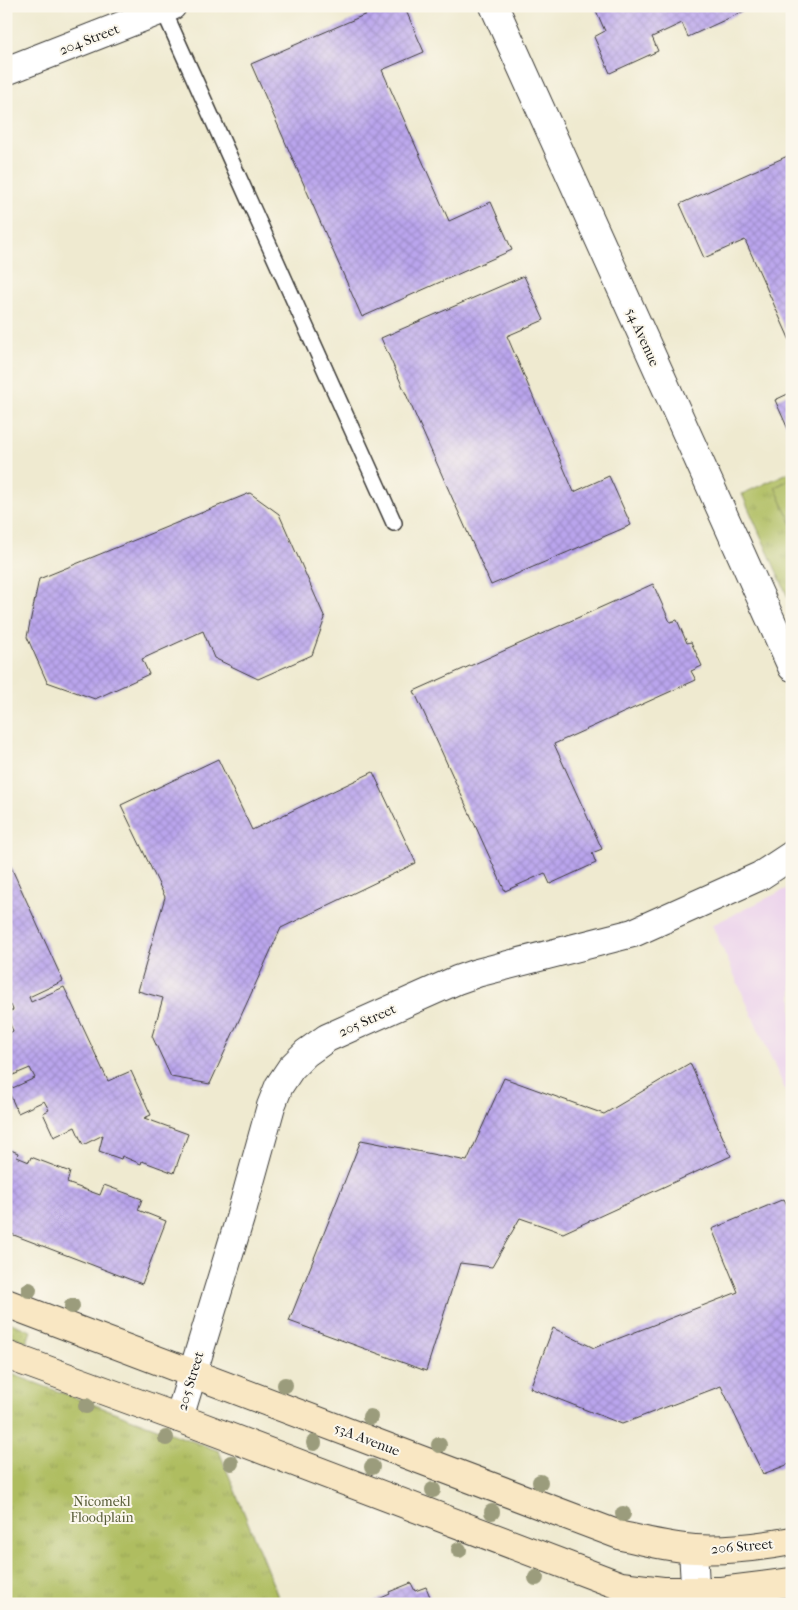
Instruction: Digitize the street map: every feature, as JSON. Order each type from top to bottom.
[{"type":"main road","name":"53A Avenue","points":[[6,1303],[613,1532],[659,1544],[693,1549]]},
{"type":"main road","points":[[6,1355],[179,1418],[621,1586],[696,1597],[792,1582]]},
{"type":"main road","name":"206 Street","points":[[693,1549],[732,1550],[792,1541]]},
{"type":"street","name":"54 Avenue","points":[[494,6],[792,667]]},
{"type":"street","name":"204 Street","points":[[6,71],[168,8]]},
{"type":"street","name":"205 Street","points":[[179,1418],[240,1218],[271,1106],[279,1086],[291,1068],[306,1053],[327,1038],[457,980],[477,973],[633,933],[760,876],[792,855]]},
{"type":"street","points":[[693,1549],[696,1597]]},
{"type":"lane","points":[[168,8],[394,523]]},
{"type":"shaded area","points":[[792,886],[792,1105],[712,925]]},
{"type":"green space","points":[[792,471],[792,606],[742,494]]},
{"type":"green space","points":[[792,479],[792,525],[775,487]]},
{"type":"green space","points":[[6,1321],[31,1331],[27,1342],[6,1334]]},
{"type":"green space","name":"Nicomekl Floodplain","points":[[6,1372],[219,1451],[281,1604],[6,1604]]},
{"type":"building","points":[[385,6],[404,6],[424,52],[382,70],[449,221],[491,202],[512,250],[362,317],[251,64]]},
{"type":"building","points":[[594,6],[755,6],[688,37],[682,23],[652,37],[658,51],[610,73],[594,37],[605,31]]},
{"type":"building","points":[[792,154],[792,345],[745,240],[704,258],[680,204]]},
{"type":"building","points":[[524,276],[544,320],[507,336],[574,492],[609,476],[631,525],[491,585],[381,338]]},
{"type":"building","points":[[792,392],[792,438],[775,400]]},
{"type":"building","points":[[250,493],[279,514],[325,618],[312,655],[258,679],[214,658],[203,631],[142,659],[149,674],[95,699],[47,682],[27,637],[39,579]]},
{"type":"building","points":[[653,584],[670,622],[677,620],[687,643],[691,642],[702,666],[691,671],[696,680],[554,744],[602,849],[592,853],[596,863],[550,884],[545,873],[505,891],[414,691]]},
{"type":"building","points":[[218,759],[252,830],[373,772],[416,863],[281,928],[210,1084],[171,1077],[152,1036],[163,998],[138,991],[165,897],[121,805]]},
{"type":"building","points":[[6,856],[63,981],[29,997],[31,1002],[64,987],[108,1081],[131,1071],[151,1115],[144,1118],[188,1134],[174,1173],[142,1161],[141,1164],[122,1156],[121,1159],[99,1151],[103,1135],[83,1145],[75,1127],[54,1137],[43,1113],[49,1110],[44,1101],[18,1113],[8,1090],[35,1078],[30,1068],[6,1078],[6,1035],[13,1031],[6,1013],[13,1010],[11,1005],[6,1007]]},
{"type":"building","points":[[690,1063],[731,1156],[563,1233],[520,1218],[492,1267],[460,1263],[426,1371],[289,1321],[361,1140],[467,1161],[504,1078],[604,1114]]},
{"type":"building","points":[[6,1148],[18,1153],[17,1157],[29,1162],[31,1157],[70,1172],[67,1183],[100,1195],[104,1185],[142,1199],[138,1210],[166,1221],[142,1284],[6,1232]]},
{"type":"building","points":[[784,1199],[792,1214],[792,1463],[763,1474],[721,1386],[622,1424],[530,1388],[553,1328],[594,1348],[738,1292],[712,1229]]},
{"type":"building","points":[[411,1583],[415,1591],[426,1587],[433,1604],[368,1604],[390,1594],[389,1592]]}]
